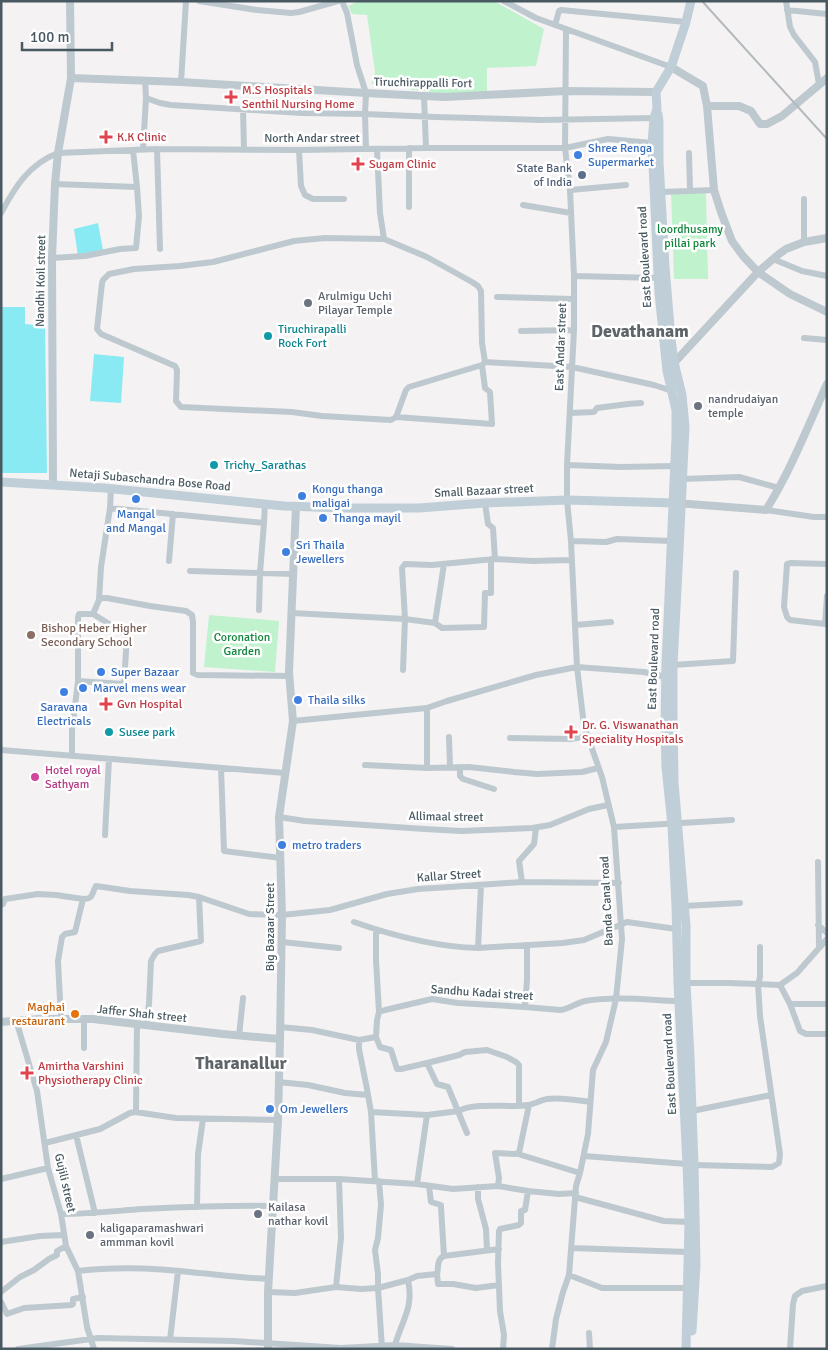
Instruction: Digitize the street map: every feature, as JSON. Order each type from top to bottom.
[{"type":"main road","points":[[656,92],[671,68],[691,1]]},
{"type":"main road","name":"East Boulevard road","points":[[656,92],[657,109],[654,118],[652,143],[658,278],[667,371],[676,410],[675,466],[677,503],[672,541],[665,727],[666,767],[675,824],[679,1001],[691,1164],[686,1349]]},
{"type":"main road","points":[[657,109],[665,267],[674,362],[682,395],[685,427],[682,479],[677,503],[673,718],[675,824],[686,926],[686,983],[692,1111],[691,1164],[696,1266],[692,1349]]},
{"type":"main road","name":"Netaji Subaschandra Bose Road","points":[[1,482],[111,488],[296,506]]},
{"type":"main road","name":"Small Bazaar street","points":[[296,506],[419,508],[484,502],[567,500],[677,503]]},
{"type":"street","name":"Nandhi Koil street","points":[[53,484],[52,258],[58,153],[71,78],[70,1]]},
{"type":"street","points":[[181,82],[186,1]]},
{"type":"street","points":[[199,1],[290,13],[340,1],[347,13],[357,66],[366,93],[364,114],[366,149]]},
{"type":"street","points":[[504,1],[536,18],[671,68],[703,86],[707,106],[714,190],[732,241],[758,272],[790,294],[827,312]]},
{"type":"street","points":[[786,1],[790,27],[815,62],[819,84]]},
{"type":"street","points":[[556,24],[558,11],[561,10],[686,22]]},
{"type":"street","points":[[787,10],[827,14]]},
{"type":"street","name":"East Andar street","points":[[566,29],[565,148],[570,190],[574,276],[574,330],[567,500],[577,667]]},
{"type":"street","name":"Tiruchirappalli Fort","points":[[71,78],[145,80],[445,97],[566,91],[656,92]]},
{"type":"street","points":[[707,106],[739,106],[751,111],[760,124],[767,124],[782,116],[827,78]]},
{"type":"street","points":[[143,149],[146,98],[145,80]]},
{"type":"street","points":[[424,96],[426,148]]},
{"type":"street","points":[[146,98],[160,104],[171,105],[425,117],[654,118]]},
{"type":"street","points":[[243,109],[244,150]]},
{"type":"street","name":"North Andar street","points":[[58,153],[143,149],[565,148],[606,139],[652,143]]},
{"type":"street","points":[[409,148],[409,207]]},
{"type":"street","points":[[157,149],[160,249]]},
{"type":"street","points":[[377,149],[379,199],[384,239]]},
{"type":"street","points":[[52,258],[85,256],[136,248],[139,216],[133,150]]},
{"type":"street","points":[[299,150],[301,186],[305,195],[313,199],[344,199]]},
{"type":"street","points":[[1,213],[14,191],[33,167],[46,158],[58,153]]},
{"type":"street","points":[[689,153],[690,190]]},
{"type":"street","points":[[55,184],[137,187]]},
{"type":"street","points":[[570,190],[626,185]]},
{"type":"street","points":[[661,192],[714,190]]},
{"type":"street","points":[[804,199],[804,242]]},
{"type":"street","points":[[523,205],[571,213]]},
{"type":"street","points":[[325,238],[384,239],[427,258],[472,282],[481,291],[485,388],[490,392],[492,424],[396,417],[391,420],[180,406],[176,401],[177,370],[174,366],[101,334],[97,329],[102,284],[109,274],[134,269],[213,262],[294,241],[325,238]]},
{"type":"street","points":[[667,371],[758,272],[773,259],[786,249],[804,242],[827,238]]},
{"type":"street","points":[[773,259],[802,271],[827,276]]},
{"type":"street","points":[[574,276],[658,278]]},
{"type":"street","points":[[497,297],[574,299]]},
{"type":"street","points":[[521,331],[574,330]]},
{"type":"street","points":[[804,338],[827,340]]},
{"type":"street","points":[[396,417],[406,390],[409,387],[483,363],[572,367],[654,385],[672,391]]},
{"type":"street","points":[[766,510],[794,459],[827,384]]},
{"type":"street","points":[[570,413],[594,412],[597,408],[641,404]]},
{"type":"street","points":[[567,466],[675,466]]},
{"type":"street","points":[[682,479],[739,477],[779,488]]},
{"type":"street","points":[[93,614],[99,600],[101,567],[110,508],[111,488]]},
{"type":"street","points":[[292,613],[405,618],[436,623],[442,628],[484,627],[485,593],[491,593],[493,528],[488,524],[484,502]]},
{"type":"street","points":[[259,610],[265,503]]},
{"type":"street","points":[[677,503],[827,517]]},
{"type":"street","name":"Big Bazaar Street","points":[[268,1346],[268,1279],[278,1120],[280,1039],[282,916],[279,817],[293,721],[290,676],[296,506]]},
{"type":"street","points":[[110,508],[264,523]]},
{"type":"street","points":[[169,561],[173,514]]},
{"type":"street","points":[[570,541],[606,542],[617,539],[672,541]]},
{"type":"street","points":[[403,670],[405,618],[403,565],[432,565],[493,559],[571,560]]},
{"type":"street","points":[[436,623],[444,564]]},
{"type":"street","points":[[827,564],[787,564],[784,607],[787,617],[790,620],[826,624],[827,596]]},
{"type":"street","points":[[190,571],[293,574]]},
{"type":"street","points":[[673,665],[733,661],[736,573]]},
{"type":"street","points":[[99,600],[107,598],[186,611],[192,615],[194,622],[193,673],[198,675],[290,676]]},
{"type":"street","points":[[72,756],[72,730],[78,681],[79,614],[93,614],[127,635],[124,684],[78,681]]},
{"type":"street","points":[[575,625],[611,622]]},
{"type":"street","points":[[293,721],[427,708],[536,676],[577,667],[644,672],[666,677]]},
{"type":"street","name":"Banda Canal road","points":[[552,1349],[562,1292],[569,1275],[576,1186],[588,1134],[593,1070],[606,1042],[616,999],[622,939],[614,827],[604,782],[584,726],[577,667]]},
{"type":"street","points":[[427,708],[427,768]]},
{"type":"street","points":[[510,738],[571,739],[588,736]]},
{"type":"street","points":[[449,737],[450,766]]},
{"type":"street","points":[[1,750],[286,773]]},
{"type":"street","points":[[105,835],[108,759]]},
{"type":"street","points":[[365,765],[427,768],[450,766],[537,774],[582,772],[598,768]]},
{"type":"street","points":[[460,767],[460,776],[463,779],[494,789]]},
{"type":"street","points":[[221,768],[224,850],[281,858]]},
{"type":"street","name":"Allimaal street","points":[[279,817],[305,822],[425,829],[536,828],[589,809],[608,805]]},
{"type":"street","points":[[614,827],[732,820]]},
{"type":"street","points":[[522,882],[519,860],[534,844],[536,828]]},
{"type":"street","points":[[818,862],[819,948]]},
{"type":"street","name":"Kallar Street","points":[[83,899],[90,899],[97,886],[199,897],[249,914],[282,916],[330,910],[387,894],[418,888],[522,882],[619,883]]},
{"type":"street","points":[[478,948],[481,885]]},
{"type":"street","points":[[1,905],[5,899],[38,894],[83,899],[75,932],[65,934],[62,937],[58,961],[61,1019]]},
{"type":"street","points":[[146,1025],[151,961],[154,954],[158,951],[201,941],[199,897]]},
{"type":"street","points":[[684,906],[740,903]]},
{"type":"street","points":[[354,922],[398,936],[464,948],[558,944],[584,940],[627,922],[676,929]]},
{"type":"street","points":[[818,925],[827,933]]},
{"type":"street","points":[[376,930],[380,1012],[377,1020],[376,1037],[380,1047],[392,1051],[397,1069],[473,1050],[495,1052],[516,1062],[518,1065],[519,1105]]},
{"type":"street","points":[[686,983],[780,985],[797,973],[827,939]]},
{"type":"street","points":[[282,942],[339,948]]},
{"type":"street","points":[[525,1007],[527,945]]},
{"type":"street","points":[[584,1156],[691,1164],[772,1167],[779,1163],[780,1158],[760,1016],[758,984],[760,977],[760,947]]},
{"type":"street","points":[[780,985],[802,1033],[827,1034]]},
{"type":"street","points":[[239,1036],[243,998]]},
{"type":"street","name":"Sandhu Kadai street","points":[[380,1012],[432,999],[458,1004],[562,1010],[585,1001],[616,999],[679,1001]]},
{"type":"street","points":[[790,1004],[827,1004]]},
{"type":"street","points":[[84,1019],[84,1048]]},
{"type":"street","name":"Jaffer Shah street","points":[[1,1022],[84,1019],[280,1039]]},
{"type":"street","name":"Gujili street","points":[[16,1020],[37,1091],[48,1168],[61,1214],[66,1246],[78,1270],[86,1327],[94,1349]]},
{"type":"street","points":[[136,1112],[137,1024]]},
{"type":"street","points":[[280,1028],[312,1030],[359,1040],[376,1037]]},
{"type":"street","points":[[359,1040],[359,1050],[371,1112],[381,1206],[375,1250],[378,1274],[375,1289],[382,1347]]},
{"type":"street","points":[[427,1062],[437,1084],[448,1087],[467,1132]]},
{"type":"street","points":[[278,1082],[308,1085],[345,1093],[368,1094]]},
{"type":"street","points":[[692,1111],[771,1095]]},
{"type":"street","points":[[371,1112],[427,1115],[459,1111],[472,1107],[529,1105],[547,1099],[570,1099],[590,1102]]},
{"type":"street","points":[[518,1154],[529,1105]]},
{"type":"street","points":[[45,1143],[107,1126],[130,1113],[136,1112],[176,1118],[278,1120]]},
{"type":"street","points":[[417,1184],[427,1115]]},
{"type":"street","points":[[197,1207],[198,1154],[203,1119]]},
{"type":"street","points":[[76,1135],[95,1213]]},
{"type":"street","points":[[498,1186],[499,1178],[495,1153],[518,1154],[580,1173]]},
{"type":"street","points":[[1,1179],[48,1168]]},
{"type":"street","points":[[274,1179],[339,1179],[453,1188],[498,1186],[575,1195],[664,1221],[689,1222]]},
{"type":"street","points":[[336,1287],[342,1238],[339,1179]]},
{"type":"street","points":[[429,1186],[430,1202],[442,1207],[444,1256]]},
{"type":"street","points":[[478,1187],[478,1199],[486,1229],[488,1250]]},
{"type":"street","points":[[503,1349],[504,1335],[500,1311],[498,1263],[499,1231],[500,1229],[521,1223],[521,1211],[524,1210],[528,1191]]},
{"type":"street","points":[[61,1214],[197,1207],[273,1206]]},
{"type":"street","points":[[1,1242],[40,1236],[64,1235]]},
{"type":"street","points":[[1,1292],[20,1277],[57,1255],[58,1251],[66,1246]]},
{"type":"street","points":[[571,1248],[688,1252]]},
{"type":"street","points":[[499,1249],[444,1256],[439,1260],[437,1274],[438,1284],[453,1284],[476,1288],[499,1285]]},
{"type":"street","points":[[78,1270],[103,1268],[156,1269],[249,1279],[268,1279]]},
{"type":"street","points":[[170,1340],[178,1271]]},
{"type":"street","points":[[268,1292],[295,1293],[336,1287],[375,1289],[417,1276],[437,1274]]},
{"type":"street","points":[[569,1275],[602,1288],[688,1288]]},
{"type":"street","points":[[395,1345],[408,1310],[410,1289],[408,1280]]},
{"type":"street","points":[[790,1349],[795,1296],[802,1291],[827,1286]]},
{"type":"street","points":[[1,1302],[7,1314],[24,1308],[72,1305],[74,1299],[83,1297]]},
{"type":"street","points":[[589,1332],[590,1349]]},
{"type":"street","points":[[18,1349],[98,1338],[234,1341],[268,1346],[341,1348],[395,1345],[449,1349]]},
{"type":"green space","points":[[359,1],[494,1],[544,29],[536,66],[487,68],[487,93],[445,94],[371,84],[375,72],[367,15],[352,14],[348,6]]},
{"type":"green space","name":"loordhusamy pillai park","points":[[671,193],[706,193],[708,279],[674,279]]},
{"type":"green space","name":"Coronation Garden","points":[[209,615],[279,621],[275,672],[204,667]]},
{"type":"water","points":[[98,223],[103,250],[78,256],[74,229]]},
{"type":"water","points":[[1,307],[25,307],[25,324],[45,326],[47,473],[1,473]]},
{"type":"water","points":[[94,354],[124,357],[121,403],[90,401]]},
{"type":"railway","points":[[702,1],[827,139]]},
{"type":"place","name":"M.S Hospitals Senthil Nursing Home","points":[[231,97]]},
{"type":"place","name":"K.K Clinic","points":[[106,137]]},
{"type":"place","name":"Shree Renga Supermarket","points":[[578,155]]},
{"type":"place","name":"Sugam Clinic","points":[[358,164]]},
{"type":"place","name":"State Bank of India","points":[[582,175]]},
{"type":"place","name":"Arulmigu Uchi Pilayar Temple","points":[[308,303]]},
{"type":"place","name":"Tiruchirapalli Rock Fort","points":[[268,336]]},
{"type":"place","name":"nandrudaiyan temple","points":[[698,406]]},
{"type":"place","name":"Trichy_Sarathas","points":[[214,465]]},
{"type":"place","name":"Kongu thanga maligai","points":[[302,496]]},
{"type":"place","name":"Mangal and Mangal","points":[[136,499]]},
{"type":"place","name":"Thanga mayil","points":[[323,518]]},
{"type":"place","name":"Sri Thaila Jewellers","points":[[286,552]]},
{"type":"place","name":"Bishop Heber Higher Secondary School","points":[[31,635]]},
{"type":"place","name":"Super Bazaar","points":[[101,672]]},
{"type":"place","name":"Marvel mens wear","points":[[83,688]]},
{"type":"place","name":"Saravana Electricals","points":[[64,692]]},
{"type":"place","name":"Thaila silks","points":[[298,700]]},
{"type":"place","name":"Gvn Hospital","points":[[106,704]]},
{"type":"place","name":"Susee park","points":[[109,732]]},
{"type":"place","name":"Dr. G. Viswanathan Speciality Hospitals","points":[[571,732]]},
{"type":"place","name":"Hotel royal Sathyam","points":[[35,777]]},
{"type":"place","name":"metro traders","points":[[282,845]]},
{"type":"place","name":"Maghai restaurant","points":[[75,1014]]},
{"type":"place","name":"Amirtha Varshini Physiotherapy Clinic","points":[[27,1073]]},
{"type":"place","name":"Om Jewellers","points":[[270,1109]]},
{"type":"place","name":"Kailasa nathar kovil","points":[[258,1214]]},
{"type":"place","name":"kaligaparamashwari ammman kovil","points":[[90,1235]]},
{"type":"district","name":"Devathanam","points":[[640,331]]},
{"type":"district","name":"Tharanallur","points":[[241,1063]]}]
